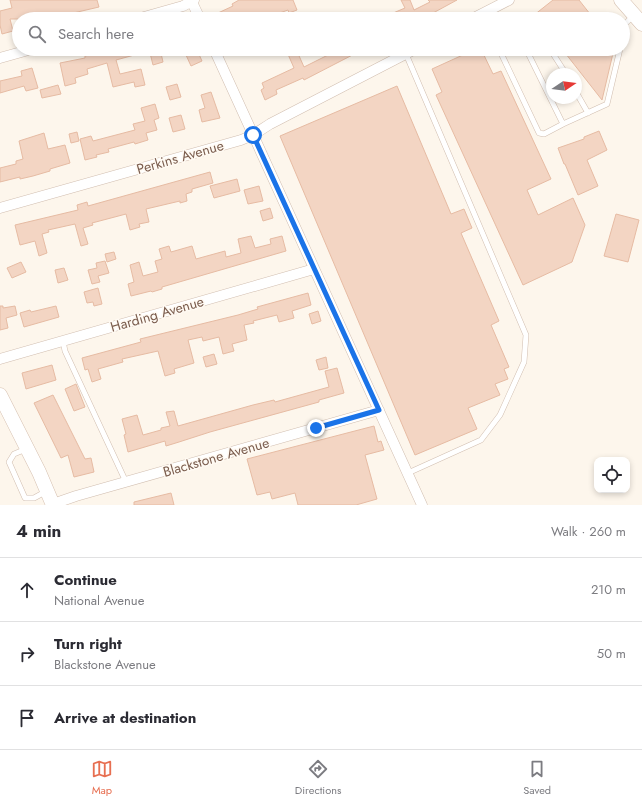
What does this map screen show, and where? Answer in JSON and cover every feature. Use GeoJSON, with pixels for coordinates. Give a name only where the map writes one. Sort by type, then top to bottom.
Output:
{"type":"FeatureCollection","features":[{"type":"Feature","properties":{"kind":"main road"},"geometry":{"type":"LineString","coordinates":[[621,0],[638,19]]}},
{"type":"Feature","properties":{"kind":"main road"},"geometry":{"type":"LineString","coordinates":[[0,395],[53,505]]}},
{"type":"Feature","properties":{"kind":"street"},"geometry":{"type":"LineString","coordinates":[[162,12],[183,6],[193,0],[197,12]]}},
{"type":"Feature","properties":{"kind":"street"},"geometry":{"type":"LineString","coordinates":[[488,12],[509,0]]}},
{"type":"Feature","properties":{"kind":"street"},"geometry":{"type":"LineString","coordinates":[[0,58],[12,55]]}},
{"type":"Feature","properties":{"kind":"street"},"geometry":{"type":"LineString","coordinates":[[217,56],[422,505]]}},
{"type":"Feature","properties":{"kind":"street","name":"Perkins Avenue"},"geometry":{"type":"LineString","coordinates":[[0,208],[241,140],[401,56]]}},
{"type":"Feature","properties":{"kind":"street","name":"Harding Avenue"},"geometry":{"type":"LineString","coordinates":[[0,359],[314,269]]}},
{"type":"Feature","properties":{"kind":"street","name":"Blackstone Avenue"},"geometry":{"type":"LineString","coordinates":[[53,505],[76,496],[379,410]]}},
{"type":"Feature","properties":{"kind":"lane"},"geometry":{"type":"LineString","coordinates":[[408,473],[481,440],[500,415],[524,362],[526,335],[413,56]]}},
{"type":"Feature","properties":{"kind":"lane"},"geometry":{"type":"LineString","coordinates":[[502,56],[539,133],[544,134],[605,106],[609,102],[619,56]]}},
{"type":"Feature","properties":{"kind":"lane"},"geometry":{"type":"LineString","coordinates":[[529,56],[563,124]]}},
{"type":"Feature","properties":{"kind":"lane"},"geometry":{"type":"LineString","coordinates":[[554,56],[562,68]]}},
{"type":"Feature","properties":{"kind":"lane"},"geometry":{"type":"LineString","coordinates":[[582,102],[588,113]]}},
{"type":"Feature","properties":{"kind":"lane"},"geometry":{"type":"LineString","coordinates":[[63,340],[65,351],[126,482]]}},
{"type":"Feature","properties":{"kind":"lane"},"geometry":{"type":"LineString","coordinates":[[27,449],[14,454],[9,462],[25,498],[34,498],[47,491]]}},
{"type":"Feature","properties":{"kind":"building"},"geometry":{"type":"Polygon","coordinates":[[[10,0],[97,0],[99,7],[78,12],[12,12],[12,19],[10,19],[12,31],[2,34],[0,25],[0,11],[12,8],[10,0]]]}},
{"type":"Feature","properties":{"kind":"building"},"geometry":{"type":"Polygon","coordinates":[[[239,0],[293,0],[297,10],[292,12],[289,12],[288,10],[282,12],[220,12],[233,6],[232,4],[239,0]]]}},
{"type":"Feature","properties":{"kind":"building"},"geometry":{"type":"Polygon","coordinates":[[[401,0],[410,0],[414,10],[430,2],[428,0],[457,0],[435,12],[396,12],[405,8],[401,0]]]}},
{"type":"Feature","properties":{"kind":"building"},"geometry":{"type":"Polygon","coordinates":[[[553,0],[579,0],[588,12],[538,12],[553,0]]]}},
{"type":"Feature","properties":{"kind":"building"},"geometry":{"type":"Polygon","coordinates":[[[85,56],[131,56],[116,60],[120,74],[141,69],[145,85],[135,87],[134,82],[113,87],[107,63],[87,69],[88,74],[75,78],[76,83],[65,86],[60,63],[85,58],[85,56]]]}},
{"type":"Feature","properties":{"kind":"building"},"geometry":{"type":"Polygon","coordinates":[[[151,56],[162,56],[163,62],[153,65],[151,56]]]}},
{"type":"Feature","properties":{"kind":"building"},"geometry":{"type":"Polygon","coordinates":[[[186,56],[200,56],[202,61],[191,66],[186,56]]]}},
{"type":"Feature","properties":{"kind":"building"},"geometry":{"type":"Polygon","coordinates":[[[289,56],[299,56],[304,67],[326,56],[350,56],[304,80],[303,78],[276,90],[277,94],[265,100],[261,90],[264,88],[262,83],[294,68],[289,56]]]}},
{"type":"Feature","properties":{"kind":"building"},"geometry":{"type":"Polygon","coordinates":[[[461,56],[484,56],[493,74],[501,71],[551,179],[527,190],[538,215],[573,198],[585,225],[572,262],[523,285],[436,95],[442,92],[432,69],[461,56]]]}},
{"type":"Feature","properties":{"kind":"building"},"geometry":{"type":"Polygon","coordinates":[[[567,56],[612,56],[602,100],[582,74],[582,68],[577,68],[567,56]]]}},
{"type":"Feature","properties":{"kind":"building"},"geometry":{"type":"Polygon","coordinates":[[[32,68],[38,88],[26,91],[24,86],[0,93],[0,81],[22,76],[21,71],[32,68]]]}},
{"type":"Feature","properties":{"kind":"building"},"geometry":{"type":"Polygon","coordinates":[[[177,84],[181,97],[170,100],[166,87],[177,84]]]}},
{"type":"Feature","properties":{"kind":"building"},"geometry":{"type":"Polygon","coordinates":[[[58,85],[61,94],[42,98],[40,90],[58,85]]]}},
{"type":"Feature","properties":{"kind":"building"},"geometry":{"type":"Polygon","coordinates":[[[397,86],[451,214],[464,209],[472,228],[461,233],[499,321],[491,325],[509,367],[504,369],[508,379],[495,384],[500,395],[468,408],[477,429],[415,455],[280,136],[397,86]]]}},
{"type":"Feature","properties":{"kind":"building"},"geometry":{"type":"Polygon","coordinates":[[[211,92],[220,118],[202,122],[199,110],[205,108],[201,95],[211,92]]]}},
{"type":"Feature","properties":{"kind":"building"},"geometry":{"type":"Polygon","coordinates":[[[155,104],[159,118],[154,120],[157,130],[146,133],[148,140],[108,149],[109,152],[96,155],[97,157],[85,160],[80,139],[91,136],[93,141],[135,130],[133,124],[145,121],[141,108],[155,104]]]}},
{"type":"Feature","properties":{"kind":"building"},"geometry":{"type":"Polygon","coordinates":[[[181,115],[185,129],[173,132],[169,118],[181,115]]]}},
{"type":"Feature","properties":{"kind":"building"},"geometry":{"type":"Polygon","coordinates":[[[599,131],[607,150],[587,160],[598,186],[578,195],[558,148],[584,139],[584,137],[599,131]]]}},
{"type":"Feature","properties":{"kind":"building"},"geometry":{"type":"Polygon","coordinates":[[[77,132],[79,141],[71,143],[69,134],[77,132]]]}},
{"type":"Feature","properties":{"kind":"building"},"geometry":{"type":"Polygon","coordinates":[[[44,133],[48,149],[65,145],[70,163],[33,176],[20,179],[20,177],[0,182],[0,168],[16,164],[16,161],[23,159],[19,141],[44,133]]]}},
{"type":"Feature","properties":{"kind":"building"},"geometry":{"type":"Polygon","coordinates":[[[210,172],[213,183],[192,189],[192,192],[186,194],[187,201],[180,203],[180,201],[146,209],[149,222],[139,224],[140,227],[130,230],[126,214],[92,223],[93,225],[83,228],[88,244],[81,246],[75,224],[48,230],[49,232],[42,234],[47,253],[39,256],[35,241],[20,245],[15,225],[78,210],[77,205],[87,202],[88,206],[210,172]]]}},
{"type":"Feature","properties":{"kind":"building"},"geometry":{"type":"Polygon","coordinates":[[[237,179],[240,191],[214,198],[210,186],[237,179]]]}},
{"type":"Feature","properties":{"kind":"building"},"geometry":{"type":"Polygon","coordinates":[[[259,186],[263,201],[248,204],[244,190],[259,186]]]}},
{"type":"Feature","properties":{"kind":"building"},"geometry":{"type":"Polygon","coordinates":[[[270,208],[273,218],[263,221],[260,211],[270,208]]]}},
{"type":"Feature","properties":{"kind":"building"},"geometry":{"type":"Polygon","coordinates":[[[616,214],[639,220],[628,262],[604,256],[616,214]]]}},
{"type":"Feature","properties":{"kind":"building"},"geometry":{"type":"Polygon","coordinates":[[[251,236],[255,248],[271,244],[270,239],[282,236],[286,251],[162,287],[162,289],[152,292],[131,296],[128,284],[134,282],[130,265],[139,262],[143,276],[158,272],[155,261],[162,259],[159,249],[169,246],[171,252],[192,246],[196,259],[225,251],[226,257],[241,253],[238,239],[251,236]]]}},
{"type":"Feature","properties":{"kind":"building"},"geometry":{"type":"Polygon","coordinates":[[[114,252],[116,259],[107,262],[105,254],[114,252]]]}},
{"type":"Feature","properties":{"kind":"building"},"geometry":{"type":"Polygon","coordinates":[[[105,261],[109,273],[98,276],[100,282],[92,284],[88,270],[97,268],[96,263],[105,261]]]}},
{"type":"Feature","properties":{"kind":"building"},"geometry":{"type":"Polygon","coordinates":[[[21,262],[26,272],[12,278],[7,268],[21,262]]]}},
{"type":"Feature","properties":{"kind":"building"},"geometry":{"type":"Polygon","coordinates":[[[64,268],[68,280],[58,283],[55,270],[64,268]]]}},
{"type":"Feature","properties":{"kind":"building"},"geometry":{"type":"Polygon","coordinates":[[[98,288],[102,304],[94,306],[93,302],[87,303],[84,292],[98,288]]]}},
{"type":"Feature","properties":{"kind":"building"},"geometry":{"type":"Polygon","coordinates":[[[308,293],[311,305],[292,311],[294,318],[279,322],[277,315],[253,321],[254,323],[244,325],[247,340],[232,344],[234,351],[223,354],[219,337],[203,341],[202,337],[188,340],[194,363],[174,369],[175,373],[165,376],[158,351],[122,359],[123,362],[98,369],[101,379],[92,382],[88,369],[85,370],[82,358],[141,342],[140,339],[238,315],[258,309],[257,307],[308,293]]]}},
{"type":"Feature","properties":{"kind":"building"},"geometry":{"type":"Polygon","coordinates":[[[0,306],[3,306],[3,308],[15,306],[17,315],[6,318],[8,328],[0,330],[0,306]]]}},
{"type":"Feature","properties":{"kind":"building"},"geometry":{"type":"Polygon","coordinates":[[[56,306],[59,317],[24,327],[20,313],[56,306]]]}},
{"type":"Feature","properties":{"kind":"building"},"geometry":{"type":"Polygon","coordinates":[[[318,311],[321,321],[312,324],[309,314],[318,311]]]}},
{"type":"Feature","properties":{"kind":"building"},"geometry":{"type":"Polygon","coordinates":[[[214,354],[217,364],[206,367],[203,357],[214,354]]]}},
{"type":"Feature","properties":{"kind":"building"},"geometry":{"type":"Polygon","coordinates":[[[326,357],[328,368],[319,370],[316,360],[326,357]]]}},
{"type":"Feature","properties":{"kind":"building"},"geometry":{"type":"Polygon","coordinates":[[[52,365],[56,380],[26,389],[22,373],[52,365]]]}},
{"type":"Feature","properties":{"kind":"building"},"geometry":{"type":"Polygon","coordinates":[[[337,368],[344,393],[319,400],[319,402],[210,432],[166,446],[165,441],[128,452],[124,435],[126,434],[122,419],[137,415],[143,435],[170,426],[166,412],[174,411],[178,426],[253,405],[274,400],[275,402],[329,387],[325,371],[337,368]]]}},
{"type":"Feature","properties":{"kind":"building"},"geometry":{"type":"Polygon","coordinates":[[[76,384],[85,407],[74,411],[65,389],[76,384]]]}},
{"type":"Feature","properties":{"kind":"building"},"geometry":{"type":"Polygon","coordinates":[[[53,395],[85,459],[91,458],[94,472],[74,477],[68,455],[61,458],[34,403],[53,395]]]}},
{"type":"Feature","properties":{"kind":"building"},"geometry":{"type":"Polygon","coordinates":[[[374,426],[378,442],[381,441],[384,450],[365,455],[377,499],[356,505],[298,505],[295,493],[272,499],[270,492],[257,495],[247,459],[374,426]]]}},
{"type":"Feature","properties":{"kind":"building"},"geometry":{"type":"Polygon","coordinates":[[[171,493],[174,505],[134,505],[134,502],[171,493]]]}},
{"type":"Feature","properties":{"kind":"route"},"geometry":{"type":"LineString","coordinates":[[253,135],[379,410],[316,428]]}}]}
